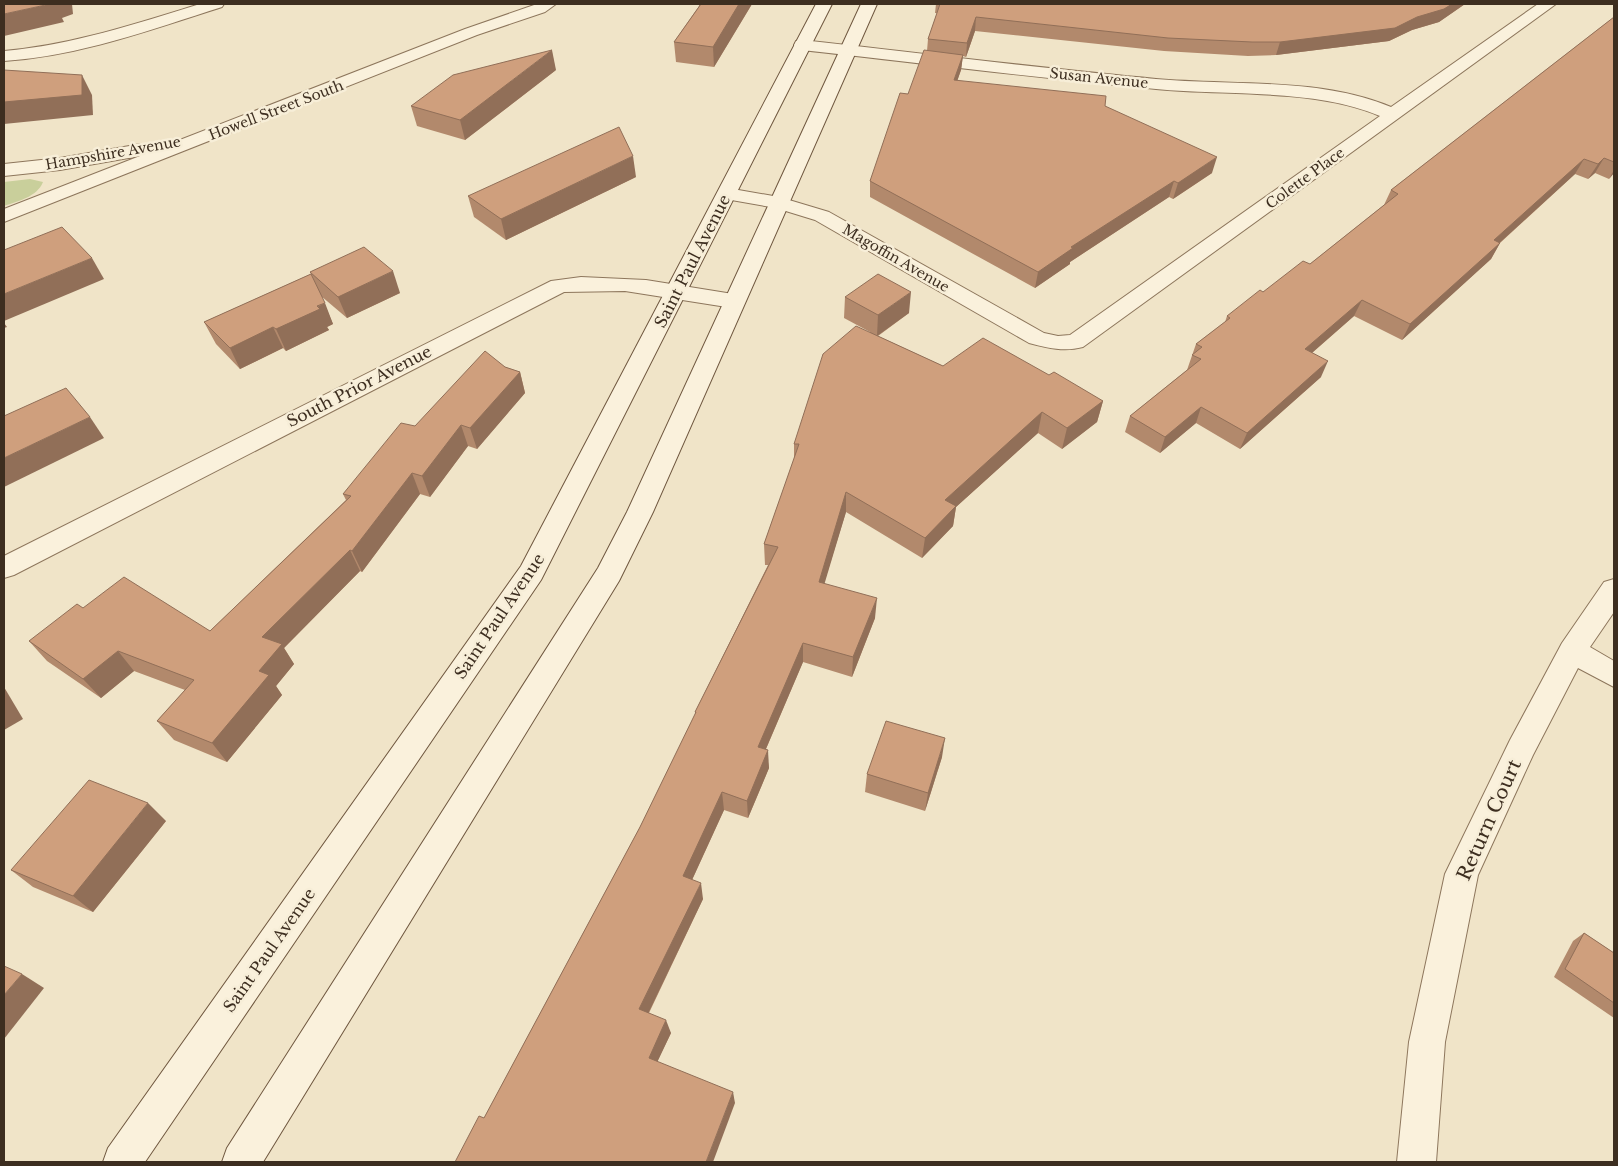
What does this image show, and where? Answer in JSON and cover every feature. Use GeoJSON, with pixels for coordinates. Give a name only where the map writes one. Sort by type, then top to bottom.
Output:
{"type":"FeatureCollection","features":[{"type":"Feature","properties":{"kind":"street"},"geometry":{"type":"LineString","coordinates":[[4,56],[33,55],[99,40],[216,4]]}},
{"type":"Feature","properties":{"kind":"street","name":"Howell Street South"},"geometry":{"type":"LineString","coordinates":[[4,216],[548,4]]}},
{"type":"Feature","properties":{"kind":"street","name":"Saint Paul Avenue"},"geometry":{"type":"LineString","coordinates":[[122,1162],[531,573],[824,4]]}},
{"type":"Feature","properties":{"kind":"street"},"geometry":{"type":"LineString","coordinates":[[241,1162],[609,574],[640,512],[733,301],[869,4]]}},
{"type":"Feature","properties":{"kind":"street","name":"Colette Place"},"geometry":{"type":"LineString","coordinates":[[1058,343],[1075,342],[1087,335],[1548,4]]}},
{"type":"Feature","properties":{"kind":"street","name":"Susan Avenue"},"geometry":{"type":"LineString","coordinates":[[802,45],[1157,84],[1318,94],[1360,101],[1394,115]]}},
{"type":"Feature","properties":{"kind":"street","name":"Hampshire Avenue"},"geometry":{"type":"LineString","coordinates":[[4,170],[121,154],[221,132]]}},
{"type":"Feature","properties":{"kind":"street","name":"Magoffin Avenue"},"geometry":{"type":"LineString","coordinates":[[727,194],[779,202],[822,216],[1037,338],[1058,343]]}},
{"type":"Feature","properties":{"kind":"street","name":"South Prior Avenue"},"geometry":{"type":"LineString","coordinates":[[4,568],[559,286],[585,281],[611,282],[733,301]]}},
{"type":"Feature","properties":{"kind":"street","name":"Return Court"},"geometry":{"type":"LineString","coordinates":[[1416,1162],[1427,1042],[1462,874],[1521,749],[1572,651],[1614,590]]}},
{"type":"Feature","properties":{"kind":"street"},"geometry":{"type":"LineString","coordinates":[[1572,651],[1614,676]]}},
{"type":"Feature","properties":{"kind":"green space"},"geometry":{"type":"Polygon","coordinates":[[[30,179],[43,182],[32,195],[4,206],[4,182],[30,179]]]}},
{"type":"Feature","properties":{"kind":"building"},"geometry":{"type":"Polygon","coordinates":[[[4,4],[50,4],[4,14],[4,4]]]}},
{"type":"Feature","properties":{"kind":"building"},"geometry":{"type":"Polygon","coordinates":[[[701,4],[739,4],[713,47],[674,42],[701,4]]]}},
{"type":"Feature","properties":{"kind":"building"},"geometry":{"type":"Polygon","coordinates":[[[940,4],[1452,4],[1444,9],[1417,17],[1395,28],[1280,42],[1168,38],[976,17],[967,43],[928,39],[940,4]]]}},
{"type":"Feature","properties":{"kind":"building"},"geometry":{"type":"Polygon","coordinates":[[[1614,17],[1614,162],[1604,158],[1598,164],[1584,159],[1494,240],[1500,243],[1410,324],[1362,300],[1305,349],[1328,361],[1247,433],[1201,407],[1165,437],[1130,416],[1201,359],[1192,355],[1202,347],[1196,344],[1230,318],[1227,316],[1260,290],[1263,292],[1303,261],[1310,264],[1398,194],[1391,190],[1614,17]]]}},
{"type":"Feature","properties":{"kind":"building"},"geometry":{"type":"Polygon","coordinates":[[[552,50],[460,120],[411,106],[453,75],[552,50]]]}},
{"type":"Feature","properties":{"kind":"building"},"geometry":{"type":"Polygon","coordinates":[[[924,50],[963,55],[954,80],[1106,96],[1105,106],[1217,157],[1178,183],[1174,181],[1071,247],[1073,248],[1038,272],[870,181],[900,93],[908,94],[924,50]]]}},
{"type":"Feature","properties":{"kind":"building"},"geometry":{"type":"Polygon","coordinates":[[[4,70],[82,75],[82,95],[4,102],[4,70]]]}},
{"type":"Feature","properties":{"kind":"building"},"geometry":{"type":"Polygon","coordinates":[[[619,127],[633,156],[501,219],[468,196],[619,127]]]}},
{"type":"Feature","properties":{"kind":"building"},"geometry":{"type":"Polygon","coordinates":[[[62,227],[92,258],[4,294],[4,250],[62,227]]]}},
{"type":"Feature","properties":{"kind":"building"},"geometry":{"type":"Polygon","coordinates":[[[364,247],[393,271],[338,297],[310,272],[364,247]]]}},
{"type":"Feature","properties":{"kind":"building"},"geometry":{"type":"Polygon","coordinates":[[[311,274],[325,303],[317,306],[320,309],[276,329],[273,327],[230,348],[204,322],[311,274]]]}},
{"type":"Feature","properties":{"kind":"building"},"geometry":{"type":"Polygon","coordinates":[[[878,274],[911,292],[878,315],[845,297],[878,274]]]}},
{"type":"Feature","properties":{"kind":"building"},"geometry":{"type":"Polygon","coordinates":[[[856,326],[943,366],[983,338],[1049,375],[1054,372],[1103,401],[1067,428],[1042,412],[945,500],[956,506],[925,538],[846,492],[819,582],[877,598],[853,657],[803,643],[758,747],[768,750],[747,801],[722,792],[683,876],[701,883],[639,1009],[666,1020],[649,1058],[733,1092],[706,1162],[455,1162],[479,1116],[484,1118],[640,827],[695,712],[778,547],[764,544],[799,444],[794,444],[823,354],[856,326]]]}},
{"type":"Feature","properties":{"kind":"building"},"geometry":{"type":"Polygon","coordinates":[[[485,351],[505,367],[520,372],[470,428],[461,425],[422,476],[412,473],[352,551],[350,550],[262,637],[282,644],[259,671],[269,675],[212,743],[157,721],[194,680],[118,651],[83,679],[29,641],[77,604],[83,608],[124,577],[210,631],[351,496],[343,494],[401,423],[415,426],[485,351]]]}},
{"type":"Feature","properties":{"kind":"building"},"geometry":{"type":"Polygon","coordinates":[[[66,388],[90,417],[4,458],[4,416],[66,388]]]}},
{"type":"Feature","properties":{"kind":"building"},"geometry":{"type":"Polygon","coordinates":[[[886,721],[945,738],[928,793],[867,774],[886,721]]]}},
{"type":"Feature","properties":{"kind":"building"},"geometry":{"type":"Polygon","coordinates":[[[89,780],[148,803],[73,896],[11,870],[89,780]]]}},
{"type":"Feature","properties":{"kind":"building"},"geometry":{"type":"Polygon","coordinates":[[[1584,933],[1614,953],[1614,1003],[1565,969],[1584,933]]]}},
{"type":"Feature","properties":{"kind":"building"},"geometry":{"type":"Polygon","coordinates":[[[4,966],[22,974],[4,995],[4,966]]]}}]}
